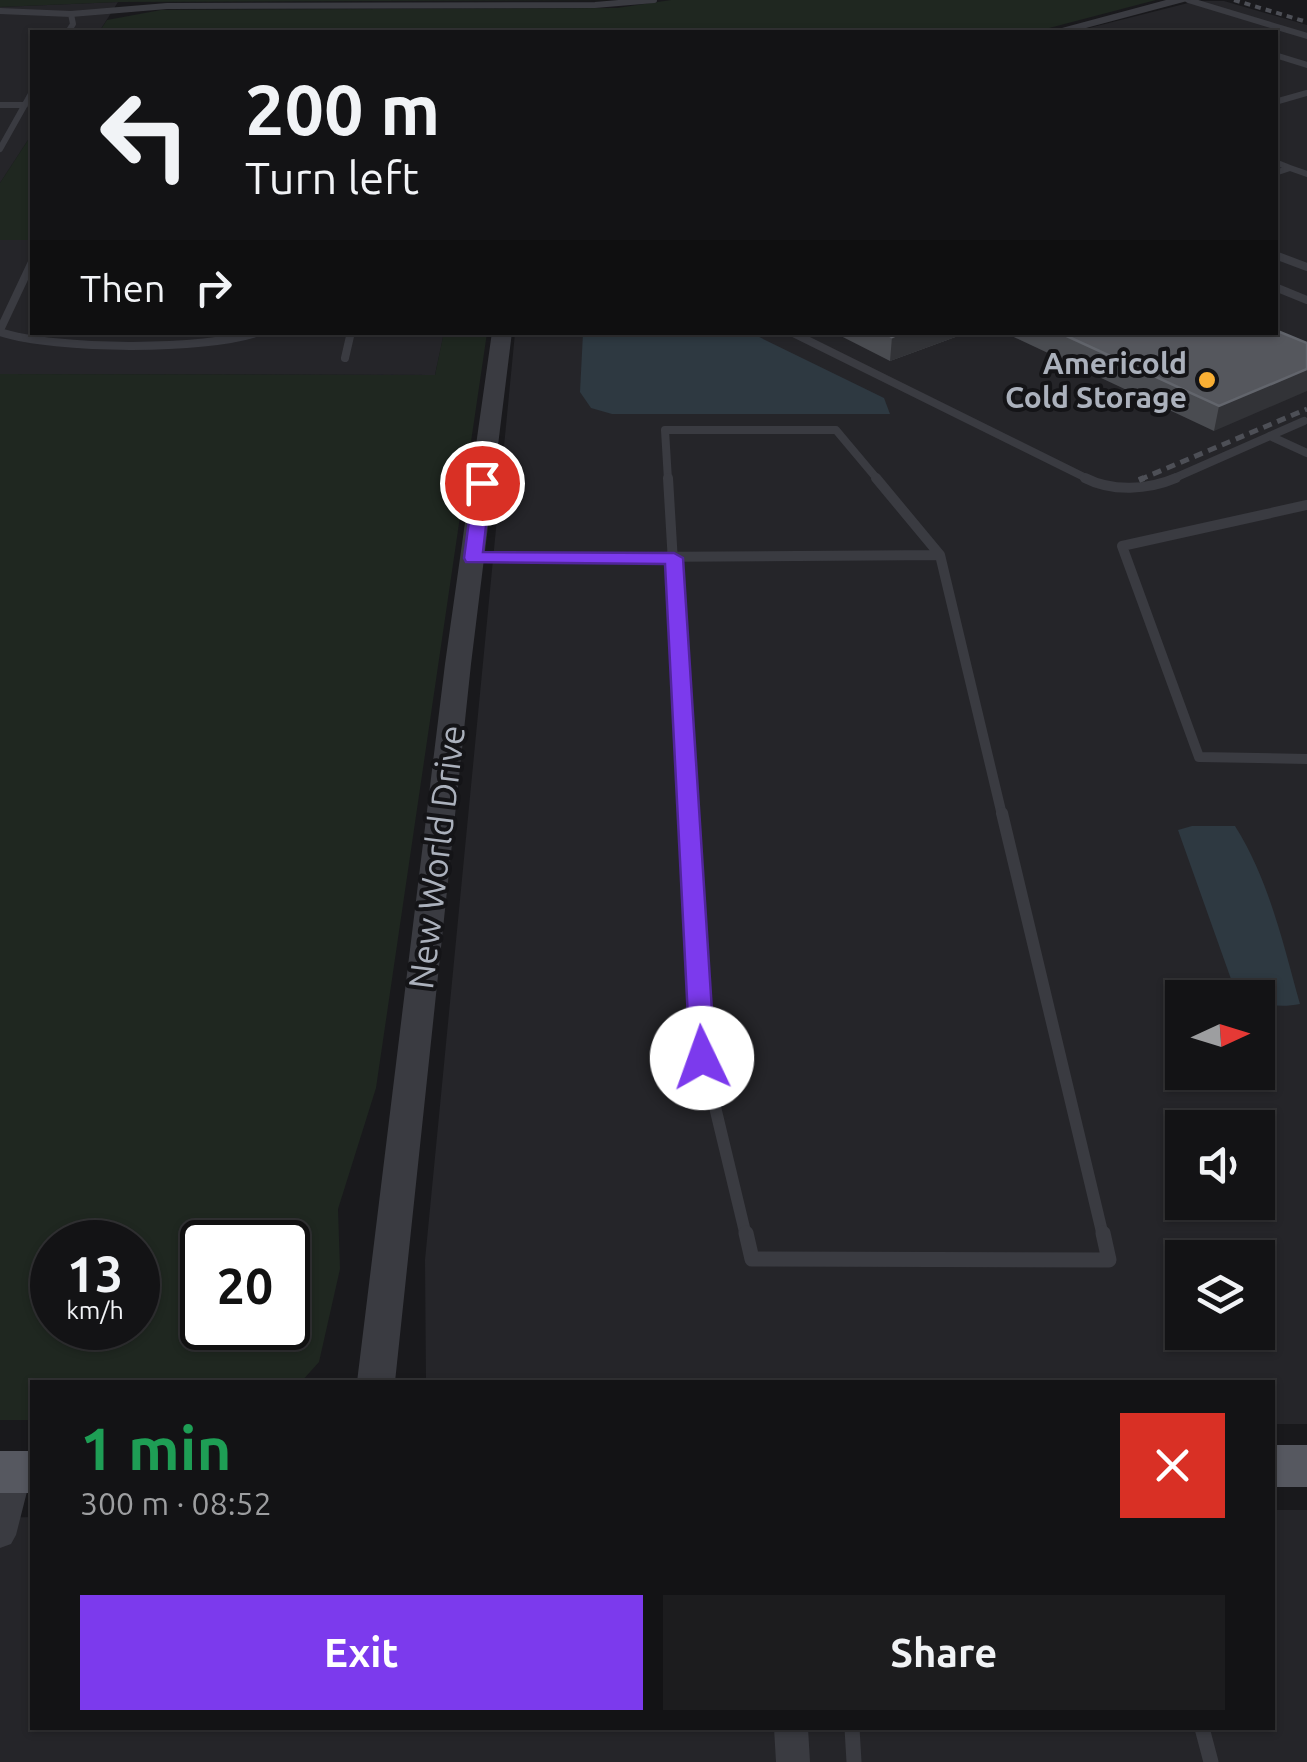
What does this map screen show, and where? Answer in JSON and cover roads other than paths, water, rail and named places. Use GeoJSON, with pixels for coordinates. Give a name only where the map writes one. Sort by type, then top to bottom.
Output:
{"type":"FeatureCollection","features":[{"type":"Feature","properties":{"kind":"main road"},"geometry":{"type":"LineString","coordinates":[[1275,1466],[1307,1466]]}},
{"type":"Feature","properties":{"kind":"street"},"geometry":{"type":"LineString","coordinates":[[1063,30],[1186,0]]}},
{"type":"Feature","properties":{"kind":"street","name":"New World Drive"},"geometry":{"type":"LineString","coordinates":[[376,1380],[502,335]]}},
{"type":"Feature","properties":{"kind":"street"},"geometry":{"type":"LineString","coordinates":[[0,1535],[17,1472]]}},
{"type":"Feature","properties":{"kind":"street"},"geometry":{"type":"LineString","coordinates":[[791,1730],[792,1762]]}},
{"type":"Feature","properties":{"kind":"lane"},"geometry":{"type":"LineString","coordinates":[[0,11],[71,14],[168,6],[595,5],[654,0]]}},
{"type":"Feature","properties":{"kind":"lane"},"geometry":{"type":"LineString","coordinates":[[1186,0],[1307,36]]}},
{"type":"Feature","properties":{"kind":"lane"},"geometry":{"type":"LineString","coordinates":[[69,30],[73,24],[71,14]]}},
{"type":"Feature","properties":{"kind":"lane"},"geometry":{"type":"LineString","coordinates":[[1278,56],[1307,65]]}},
{"type":"Feature","properties":{"kind":"lane"},"geometry":{"type":"LineString","coordinates":[[1278,101],[1307,93]]}},
{"type":"Feature","properties":{"kind":"lane"},"geometry":{"type":"LineString","coordinates":[[0,149],[30,96]]}},
{"type":"Feature","properties":{"kind":"lane"},"geometry":{"type":"LineString","coordinates":[[0,105],[25,105]]}},
{"type":"Feature","properties":{"kind":"lane"},"geometry":{"type":"LineString","coordinates":[[1278,163],[1307,174]]}},
{"type":"Feature","properties":{"kind":"lane"},"geometry":{"type":"LineString","coordinates":[[1278,171],[1290,168]]}},
{"type":"Feature","properties":{"kind":"lane"},"geometry":{"type":"LineString","coordinates":[[1278,256],[1307,267]]}},
{"type":"Feature","properties":{"kind":"lane"},"geometry":{"type":"LineString","coordinates":[[30,266],[0,331],[10,338],[233,341],[250,335]]}},
{"type":"Feature","properties":{"kind":"lane"},"geometry":{"type":"LineString","coordinates":[[22,281],[30,281]]}},
{"type":"Feature","properties":{"kind":"lane"},"geometry":{"type":"LineString","coordinates":[[1278,288],[1307,300]]}},
{"type":"Feature","properties":{"kind":"lane"},"geometry":{"type":"LineString","coordinates":[[345,358],[351,335]]}},
{"type":"Feature","properties":{"kind":"lane"},"geometry":{"type":"LineString","coordinates":[[798,335],[1101,486],[1155,487],[1304,421]]}},
{"type":"Feature","properties":{"kind":"lane"},"geometry":{"type":"LineString","coordinates":[[666,430],[836,430],[940,555],[1109,1260],[752,1259],[702,1058],[674,558],[666,430]]}},
{"type":"Feature","properties":{"kind":"lane"},"geometry":{"type":"LineString","coordinates":[[1270,436],[1307,453]]}},
{"type":"Feature","properties":{"kind":"lane"},"geometry":{"type":"LineString","coordinates":[[1307,504],[1122,546],[1199,758],[1307,759]]}},
{"type":"Feature","properties":{"kind":"lane"},"geometry":{"type":"LineString","coordinates":[[473,558],[940,555]]}},
{"type":"Feature","properties":{"kind":"lane"},"geometry":{"type":"LineString","coordinates":[[852,1730],[854,1762]]}},
{"type":"Feature","properties":{"kind":"lane"},"geometry":{"type":"LineString","coordinates":[[1203,1730],[1211,1762]]}},
{"type":"Feature","properties":{"kind":"railway"},"geometry":{"type":"LineString","coordinates":[[1234,0],[1307,22]]}},
{"type":"Feature","properties":{"kind":"railway"},"geometry":{"type":"LineString","coordinates":[[1144,478],[1139,480],[1307,409]]}},
{"type":"Feature","properties":{"kind":"place","name":"Americold Cold Storage"},"geometry":{"type":"Point","coordinates":[1207,380]}}]}
